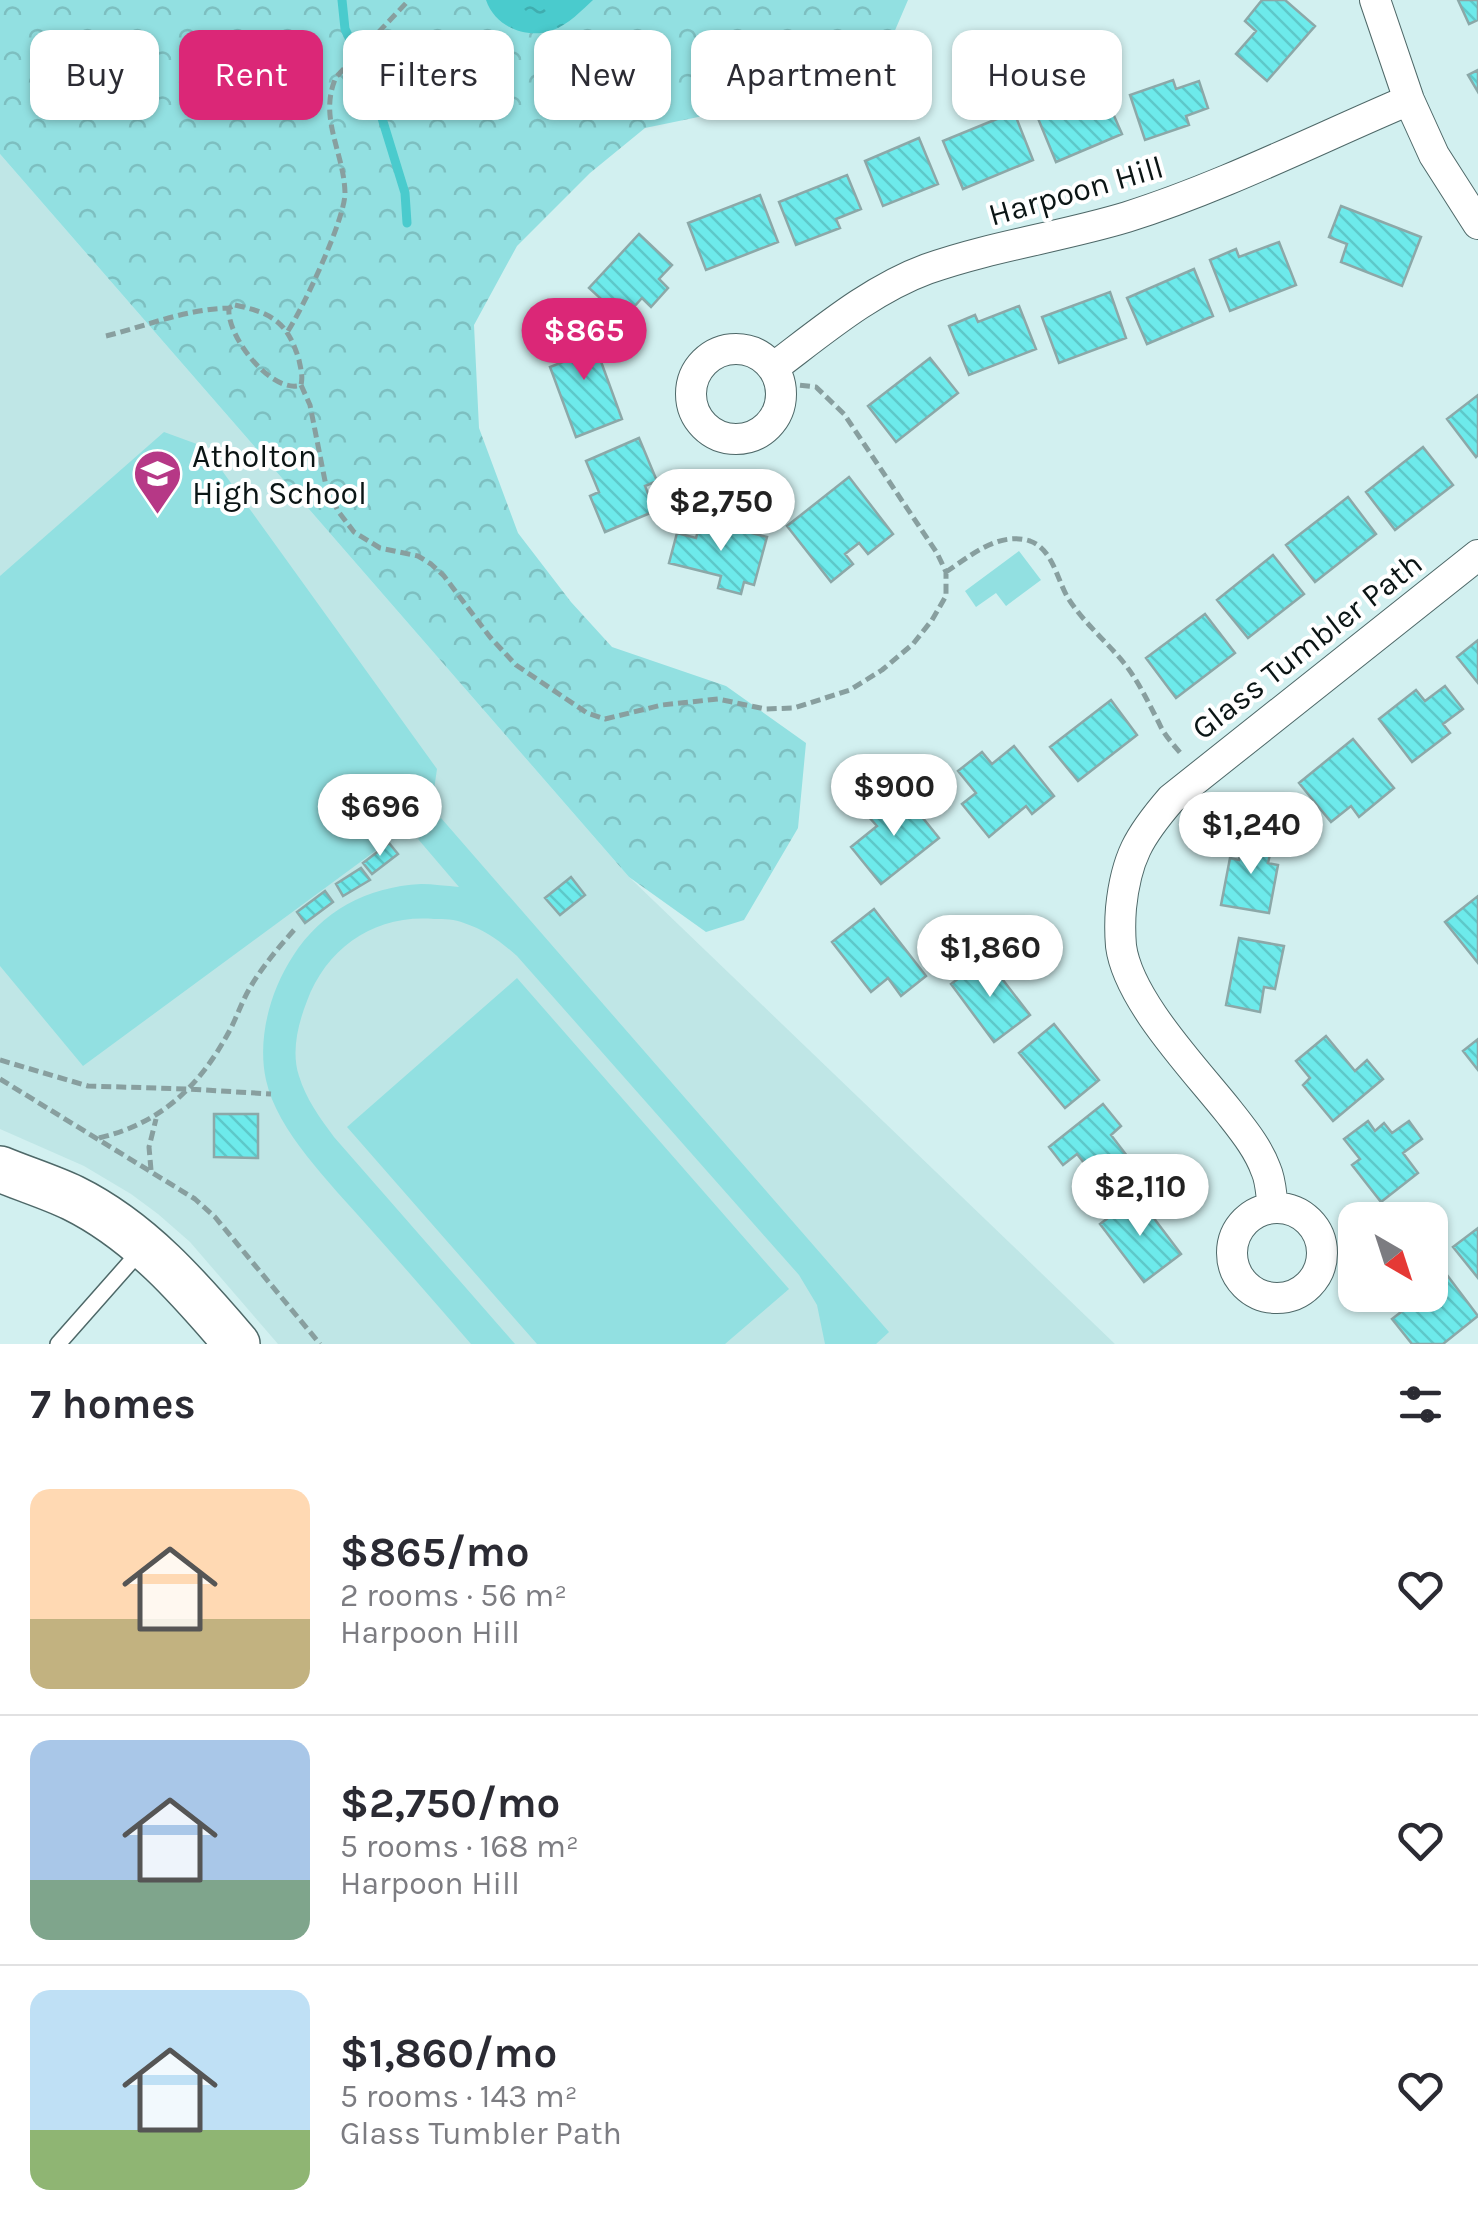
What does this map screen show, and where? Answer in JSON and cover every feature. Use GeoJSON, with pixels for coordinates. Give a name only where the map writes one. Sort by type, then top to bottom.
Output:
{"type":"FeatureCollection","features":[{"type":"Feature","properties":{"kind":"street"},"geometry":{"type":"LineString","coordinates":[[1375,0],[1409,100],[1434,154],[1478,224]]}},
{"type":"Feature","properties":{"kind":"street","name":"Harpoon Hill"},"geometry":{"type":"LineString","coordinates":[[777,376],[850,312],[924,270],[1124,218],[1182,198],[1409,100]]}},
{"type":"Feature","properties":{"kind":"street","name":"Glass Tumbler Path"},"geometry":{"type":"LineString","coordinates":[[1274,1207],[1268,1172],[1249,1137],[1154,1018],[1134,984],[1121,948],[1124,882],[1135,847],[1172,799],[1478,556]]}},
{"type":"Feature","properties":{"kind":"street"},"geometry":{"type":"LineString","coordinates":[[0,1169],[75,1199],[131,1235],[189,1288],[238,1344]]}},
{"type":"Feature","properties":{"kind":"lane"},"geometry":{"type":"LineString","coordinates":[[58,1344],[144,1246]]}},
{"type":"Feature","properties":{"kind":"path"},"geometry":{"type":"LineString","coordinates":[[288,330],[300,312],[342,213],[345,195],[328,112],[329,92],[336,77],[409,0]]}},
{"type":"Feature","properties":{"kind":"path"},"geometry":{"type":"LineString","coordinates":[[106,336],[181,314],[235,305],[266,315],[288,330],[302,370],[301,385],[310,406],[326,486],[354,532],[380,548],[418,556],[431,564],[516,665],[586,714],[606,719],[662,704],[718,699],[765,709],[794,708],[850,690],[913,644],[946,596],[946,572],[938,553],[844,414],[816,387],[777,376]]}},
{"type":"Feature","properties":{"kind":"path"},"geometry":{"type":"LineString","coordinates":[[229,308],[234,334],[266,373],[280,385],[301,385]]}},
{"type":"Feature","properties":{"kind":"path"},"geometry":{"type":"LineString","coordinates":[[946,572],[995,542],[1030,541],[1042,548],[1069,600],[1124,664],[1148,698],[1160,726],[1200,776]]}},
{"type":"Feature","properties":{"kind":"path"},"geometry":{"type":"LineString","coordinates":[[99,1138],[124,1132],[156,1116],[199,1079],[230,1030],[250,987],[294,930]]}},
{"type":"Feature","properties":{"kind":"path"},"geometry":{"type":"LineString","coordinates":[[0,1060],[88,1086],[271,1094]]}},
{"type":"Feature","properties":{"kind":"path"},"geometry":{"type":"LineString","coordinates":[[0,1079],[196,1198],[320,1344]]}},
{"type":"Feature","properties":{"kind":"path"},"geometry":{"type":"LineString","coordinates":[[150,1170],[149,1147],[156,1116]]}},
{"type":"Feature","properties":{"kind":"shaded area","name":"Atholton High School"},"geometry":{"type":"Polygon","coordinates":[[[0,154],[629,877],[1115,1344],[278,1344],[190,1242],[158,1214],[84,1166],[0,1129],[0,154]]]}},
{"type":"Feature","properties":{"kind":"green space"},"geometry":{"type":"Polygon","coordinates":[[[0,0],[908,0],[895,30],[691,30],[691,119],[645,128],[590,173],[517,246],[474,325],[479,428],[518,533],[571,602],[612,647],[726,686],[806,743],[798,828],[744,920],[706,932],[629,877],[0,154],[0,0]]]}},
{"type":"Feature","properties":{"kind":"green space"},"geometry":{"type":"Polygon","coordinates":[[[164,432],[205,447],[437,769],[431,810],[83,1066],[0,966],[0,576],[164,432]]]}},
{"type":"Feature","properties":{"kind":"green space"},"geometry":{"type":"Polygon","coordinates":[[[1019,551],[1041,580],[1006,606],[996,593],[976,607],[965,591],[1019,551]]]}},
{"type":"Feature","properties":{"kind":"green space"},"geometry":{"type":"Polygon","coordinates":[[[441,818],[889,1332],[876,1344],[825,1344],[817,1305],[799,1275],[517,956],[492,936],[461,922],[392,922],[356,938],[341,950],[327,965],[307,1001],[297,1038],[297,1067],[309,1100],[334,1137],[515,1344],[471,1344],[322,1174],[281,1118],[266,1080],[263,1048],[272,1000],[285,970],[305,940],[347,904],[401,886],[459,887],[418,839],[441,818]]]}},
{"type":"Feature","properties":{"kind":"green space"},"geometry":{"type":"Polygon","coordinates":[[[517,978],[789,1289],[725,1344],[537,1344],[347,1127],[517,978]]]}},
{"type":"Feature","properties":{"kind":"water"},"geometry":{"type":"Polygon","coordinates":[[[486,0],[593,0],[559,28],[534,33],[513,29],[490,9],[486,0]]]}},
{"type":"Feature","properties":{"kind":"building"},"geometry":{"type":"Polygon","coordinates":[[[1262,0],[1285,0],[1315,26],[1267,81],[1236,54],[1256,31],[1245,21],[1262,0]]]}},
{"type":"Feature","properties":{"kind":"building"},"geometry":{"type":"Polygon","coordinates":[[[1458,0],[1478,0],[1478,20],[1469,24],[1458,0]]]}},
{"type":"Feature","properties":{"kind":"building"},"geometry":{"type":"Polygon","coordinates":[[[1478,70],[1478,92],[1468,75],[1478,70]]]}},
{"type":"Feature","properties":{"kind":"building"},"geometry":{"type":"Polygon","coordinates":[[[1173,80],[1176,89],[1199,81],[1208,108],[1186,116],[1189,125],[1145,140],[1130,95],[1173,80]]]}},
{"type":"Feature","properties":{"kind":"building"},"geometry":{"type":"Polygon","coordinates":[[[994,120],[1017,120],[1033,160],[963,189],[943,141],[994,120]]]}},
{"type":"Feature","properties":{"kind":"building"},"geometry":{"type":"Polygon","coordinates":[[[1039,120],[1116,120],[1122,134],[1056,162],[1039,120]]]}},
{"type":"Feature","properties":{"kind":"building"},"geometry":{"type":"Polygon","coordinates":[[[919,138],[938,184],[883,206],[865,161],[919,138]]]}},
{"type":"Feature","properties":{"kind":"building"},"geometry":{"type":"Polygon","coordinates":[[[847,175],[861,209],[836,219],[840,228],[796,245],[779,202],[847,175]]]}},
{"type":"Feature","properties":{"kind":"building"},"geometry":{"type":"Polygon","coordinates":[[[760,195],[778,242],[706,270],[688,223],[760,195]]]}},
{"type":"Feature","properties":{"kind":"building"},"geometry":{"type":"Polygon","coordinates":[[[1341,206],[1421,237],[1402,286],[1341,262],[1347,244],[1329,237],[1341,206]]]}},
{"type":"Feature","properties":{"kind":"building"},"geometry":{"type":"Polygon","coordinates":[[[639,234],[672,265],[659,279],[668,288],[651,307],[642,298],[623,319],[589,288],[639,234]]]}},
{"type":"Feature","properties":{"kind":"building"},"geometry":{"type":"Polygon","coordinates":[[[1279,242],[1296,285],[1230,311],[1210,260],[1236,249],[1239,257],[1279,242]]]}},
{"type":"Feature","properties":{"kind":"building"},"geometry":{"type":"Polygon","coordinates":[[[1194,269],[1213,316],[1147,344],[1127,298],[1194,269]]]}},
{"type":"Feature","properties":{"kind":"building"},"geometry":{"type":"Polygon","coordinates":[[[1110,292],[1126,338],[1059,363],[1042,317],[1110,292]]]}},
{"type":"Feature","properties":{"kind":"building"},"geometry":{"type":"Polygon","coordinates":[[[1019,306],[1036,349],[969,375],[949,326],[975,315],[978,322],[1019,306]]]}},
{"type":"Feature","properties":{"kind":"building"},"geometry":{"type":"Polygon","coordinates":[[[588,326],[622,419],[576,437],[550,367],[563,362],[555,338],[588,326]]]}},
{"type":"Feature","properties":{"kind":"building"},"geometry":{"type":"Polygon","coordinates":[[[930,358],[958,393],[896,442],[868,406],[930,358]]]}},
{"type":"Feature","properties":{"kind":"building"},"geometry":{"type":"Polygon","coordinates":[[[1478,395],[1478,455],[1476,457],[1447,419],[1478,395]]]}},
{"type":"Feature","properties":{"kind":"building"},"geometry":{"type":"Polygon","coordinates":[[[639,438],[657,481],[645,486],[655,511],[605,532],[590,496],[599,492],[586,461],[639,438]]]}},
{"type":"Feature","properties":{"kind":"building"},"geometry":{"type":"Polygon","coordinates":[[[1423,447],[1453,485],[1395,530],[1366,492],[1423,447]]]}},
{"type":"Feature","properties":{"kind":"building"},"geometry":{"type":"Polygon","coordinates":[[[849,477],[893,534],[868,554],[859,543],[845,554],[853,564],[831,582],[787,526],[849,477]]]}},
{"type":"Feature","properties":{"kind":"building"},"geometry":{"type":"Polygon","coordinates":[[[1348,497],[1376,534],[1315,582],[1286,545],[1348,497]]]}},
{"type":"Feature","properties":{"kind":"building"},"geometry":{"type":"Polygon","coordinates":[[[701,520],[767,537],[754,585],[744,582],[741,594],[718,588],[721,576],[669,563],[677,533],[696,538],[701,520]]]}},
{"type":"Feature","properties":{"kind":"building"},"geometry":{"type":"Polygon","coordinates":[[[1273,555],[1304,594],[1248,638],[1217,600],[1273,555]]]}},
{"type":"Feature","properties":{"kind":"building"},"geometry":{"type":"Polygon","coordinates":[[[1205,614],[1235,653],[1176,698],[1146,658],[1205,614]]]}},
{"type":"Feature","properties":{"kind":"building"},"geometry":{"type":"Polygon","coordinates":[[[1478,640],[1478,683],[1457,657],[1478,640]]]}},
{"type":"Feature","properties":{"kind":"building"},"geometry":{"type":"Polygon","coordinates":[[[1445,686],[1463,709],[1443,724],[1450,733],[1412,762],[1379,719],[1416,690],[1425,701],[1445,686]]]}},
{"type":"Feature","properties":{"kind":"building"},"geometry":{"type":"Polygon","coordinates":[[[1111,700],[1137,735],[1078,781],[1050,747],[1111,700]]]}},
{"type":"Feature","properties":{"kind":"building"},"geometry":{"type":"Polygon","coordinates":[[[1353,739],[1394,788],[1359,817],[1351,806],[1331,822],[1299,783],[1353,739]]]}},
{"type":"Feature","properties":{"kind":"building"},"geometry":{"type":"Polygon","coordinates":[[[1014,746],[1054,796],[1032,814],[1026,806],[989,837],[962,804],[976,793],[958,771],[982,752],[992,764],[1014,746]]]}},
{"type":"Feature","properties":{"kind":"building"},"geometry":{"type":"Polygon","coordinates":[[[892,795],[902,808],[910,802],[939,838],[881,884],[851,847],[877,826],[867,815],[892,795]]]}},
{"type":"Feature","properties":{"kind":"building"},"geometry":{"type":"Polygon","coordinates":[[[1244,836],[1273,842],[1268,863],[1278,865],[1269,913],[1221,905],[1230,858],[1239,860],[1244,836]]]}},
{"type":"Feature","properties":{"kind":"building"},"geometry":{"type":"Polygon","coordinates":[[[389,843],[398,854],[372,874],[363,863],[389,843]]]}},
{"type":"Feature","properties":{"kind":"building"},"geometry":{"type":"Polygon","coordinates":[[[361,868],[370,880],[343,896],[336,884],[361,868]]]}},
{"type":"Feature","properties":{"kind":"building"},"geometry":{"type":"Polygon","coordinates":[[[571,877],[585,895],[560,915],[545,898],[571,877]]]}},
{"type":"Feature","properties":{"kind":"building"},"geometry":{"type":"Polygon","coordinates":[[[325,891],[333,902],[305,923],[297,912],[325,891]]]}},
{"type":"Feature","properties":{"kind":"building"},"geometry":{"type":"Polygon","coordinates":[[[1478,896],[1478,963],[1445,922],[1478,896]]]}},
{"type":"Feature","properties":{"kind":"building"},"geometry":{"type":"Polygon","coordinates":[[[874,909],[926,976],[901,996],[888,978],[871,992],[832,942],[874,909]]]}},
{"type":"Feature","properties":{"kind":"building"},"geometry":{"type":"Polygon","coordinates":[[[1239,938],[1284,946],[1275,989],[1264,987],[1260,1012],[1226,1005],[1239,938]]]}},
{"type":"Feature","properties":{"kind":"building"},"geometry":{"type":"Polygon","coordinates":[[[986,958],[1030,1015],[994,1042],[951,984],[986,958]]]}},
{"type":"Feature","properties":{"kind":"building"},"geometry":{"type":"Polygon","coordinates":[[[1054,1024],[1099,1080],[1065,1108],[1019,1053],[1054,1024]]]}},
{"type":"Feature","properties":{"kind":"building"},"geometry":{"type":"Polygon","coordinates":[[[1326,1036],[1355,1071],[1367,1060],[1383,1079],[1333,1121],[1303,1085],[1310,1078],[1296,1061],[1326,1036]]]}},
{"type":"Feature","properties":{"kind":"building"},"geometry":{"type":"Polygon","coordinates":[[[1478,1039],[1478,1070],[1463,1051],[1478,1039]]]}},
{"type":"Feature","properties":{"kind":"building"},"geometry":{"type":"Polygon","coordinates":[[[1103,1104],[1121,1126],[1111,1135],[1137,1169],[1107,1192],[1077,1154],[1063,1165],[1049,1147],[1103,1104]]]}},
{"type":"Feature","properties":{"kind":"building"},"geometry":{"type":"Polygon","coordinates":[[[214,1114],[258,1114],[258,1158],[214,1157],[214,1114]]]}},
{"type":"Feature","properties":{"kind":"building"},"geometry":{"type":"Polygon","coordinates":[[[1368,1121],[1375,1131],[1384,1123],[1392,1133],[1409,1121],[1422,1139],[1403,1153],[1418,1173],[1381,1202],[1352,1165],[1360,1159],[1344,1139],[1368,1121]]]}},
{"type":"Feature","properties":{"kind":"building"},"geometry":{"type":"Polygon","coordinates":[[[1137,1196],[1181,1254],[1144,1282],[1100,1224],[1137,1196]]]}},
{"type":"Feature","properties":{"kind":"building"},"geometry":{"type":"Polygon","coordinates":[[[1478,1228],[1478,1278],[1453,1247],[1478,1228]]]}},
{"type":"Feature","properties":{"kind":"building"},"geometry":{"type":"Polygon","coordinates":[[[1448,1276],[1478,1316],[1443,1344],[1412,1344],[1392,1319],[1401,1312],[1448,1312],[1448,1276]]]}},
{"type":"Feature","properties":{"kind":"waterway"},"geometry":{"type":"LineString","coordinates":[[342,0],[345,29],[373,89],[405,193],[407,223]]}},
{"type":"Feature","properties":{"kind":"place","name":"Atholton High School"},"geometry":{"type":"Point","coordinates":[157,516]}}]}
